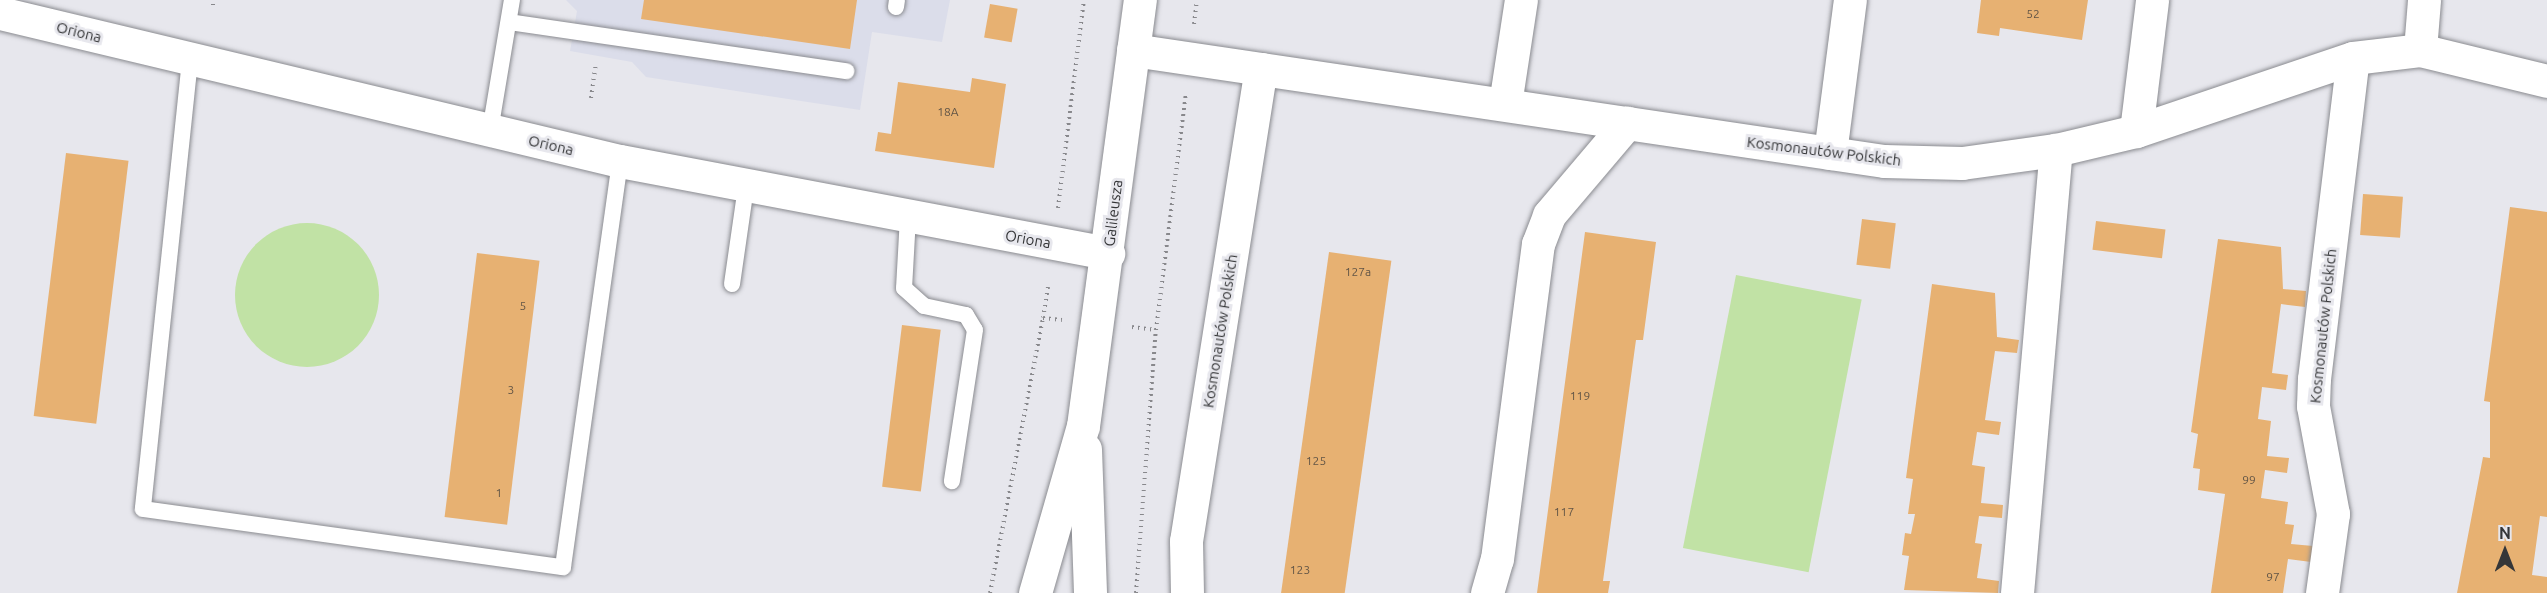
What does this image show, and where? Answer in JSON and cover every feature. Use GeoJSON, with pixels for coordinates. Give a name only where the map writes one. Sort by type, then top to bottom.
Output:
{"type":"FeatureCollection","features":[{"type":"Feature","properties":{"kind":"street","name":"Galileusza"},"geometry":{"type":"LineString","coordinates":[[1035,593],[1083,426],[1108,254],[1140,0]]}},
{"type":"Feature","properties":{"kind":"street"},"geometry":{"type":"LineString","coordinates":[[1505,104],[1521,0]]}},
{"type":"Feature","properties":{"kind":"street"},"geometry":{"type":"LineString","coordinates":[[1830,153],[1850,0]]}},
{"type":"Feature","properties":{"kind":"street"},"geometry":{"type":"LineString","coordinates":[[2136,130],[2152,0]]}},
{"type":"Feature","properties":{"kind":"street"},"geometry":{"type":"LineString","coordinates":[[2420,50],[2424,0]]}},
{"type":"Feature","properties":{"kind":"street","name":"Oriona"},"geometry":{"type":"LineString","coordinates":[[0,13],[189,60],[620,161],[746,187],[1108,254]]}},
{"type":"Feature","properties":{"kind":"street","name":"Kosmonautów Polskich"},"geometry":{"type":"LineString","coordinates":[[1133,50],[1830,153],[1962,163],[2056,150],[2136,130],[2353,58],[2420,50],[2547,81]]}},
{"type":"Feature","properties":{"kind":"street","name":"Kosmonautów Polskich"},"geometry":{"type":"LineString","coordinates":[[2322,593],[2333,514],[2313,406],[2314,379],[2353,58]]}},
{"type":"Feature","properties":{"kind":"street","name":"Kosmonautów Polskich"},"geometry":{"type":"LineString","coordinates":[[1187,593],[1186,541],[1261,69]]}},
{"type":"Feature","properties":{"kind":"street"},"geometry":{"type":"LineString","coordinates":[[1487,593],[1497,559],[1538,244],[1549,215],[1627,123]]}},
{"type":"Feature","properties":{"kind":"street"},"geometry":{"type":"LineString","coordinates":[[2017,593],[2056,150]]}},
{"type":"Feature","properties":{"kind":"street","name":"Galileusza"},"geometry":{"type":"LineString","coordinates":[[1083,426],[1090,593]]}},
{"type":"Feature","properties":{"kind":"lane"},"geometry":{"type":"LineString","coordinates":[[490,130],[512,0]]}},
{"type":"Feature","properties":{"kind":"lane"},"geometry":{"type":"LineString","coordinates":[[509,22],[846,71]]}},
{"type":"Feature","properties":{"kind":"lane"},"geometry":{"type":"LineString","coordinates":[[189,60],[143,509],[563,567],[620,161]]}},
{"type":"Feature","properties":{"kind":"lane"},"geometry":{"type":"LineString","coordinates":[[732,284],[746,187]]}},
{"type":"Feature","properties":{"kind":"lane"},"geometry":{"type":"LineString","coordinates":[[908,217],[904,288],[924,306],[966,315],[975,330],[952,481]]}},
{"type":"Feature","properties":{"kind":"path"},"geometry":{"type":"LineString","coordinates":[[1058,211],[1084,0]]}},
{"type":"Feature","properties":{"kind":"path"},"geometry":{"type":"LineString","coordinates":[[1194,23],[1197,0]]}},
{"type":"Feature","properties":{"kind":"path"},"geometry":{"type":"LineString","coordinates":[[591,98],[601,35]]}},
{"type":"Feature","properties":{"kind":"path"},"geometry":{"type":"LineString","coordinates":[[1136,593],[1156,330],[1186,96]]}},
{"type":"Feature","properties":{"kind":"path"},"geometry":{"type":"LineString","coordinates":[[990,593],[1048,287]]}},
{"type":"Feature","properties":{"kind":"path"},"geometry":{"type":"LineString","coordinates":[[1043,318],[1058,319]]}},
{"type":"Feature","properties":{"kind":"path"},"geometry":{"type":"LineString","coordinates":[[1142,328],[1156,330]]}},
{"type":"Feature","properties":{"kind":"shaded area"},"geometry":{"type":"Polygon","coordinates":[[[566,0],[950,0],[942,42],[872,32],[860,110],[646,77],[632,62],[570,51],[577,11],[566,0]]]}},
{"type":"Feature","properties":{"kind":"green space"},"geometry":{"type":"Polygon","coordinates":[[[307,223],[335,228],[358,244],[374,267],[379,295],[374,323],[358,346],[335,362],[307,367],[279,362],[256,346],[240,323],[235,295],[240,267],[256,244],[279,228],[307,223]]]}},
{"type":"Feature","properties":{"kind":"green space"},"geometry":{"type":"Polygon","coordinates":[[[1736,275],[1862,299],[1809,572],[1683,548],[1736,275]]]}},
{"type":"Feature","properties":{"kind":"building"},"geometry":{"type":"Polygon","coordinates":[[[644,0],[857,0],[850,49],[641,19],[644,0]]]}},
{"type":"Feature","properties":{"kind":"building"},"geometry":{"type":"Polygon","coordinates":[[[1981,0],[2088,0],[2082,40],[2000,28],[1999,36],[1977,33],[1981,0]]]}},
{"type":"Feature","properties":{"kind":"building"},"geometry":{"type":"Polygon","coordinates":[[[990,4],[1018,9],[1012,42],[984,37],[990,4]]]}},
{"type":"Feature","properties":{"kind":"building"},"geometry":{"type":"Polygon","coordinates":[[[972,78],[1006,84],[994,168],[875,151],[878,132],[891,134],[898,82],[970,92],[972,78]]]}},
{"type":"Feature","properties":{"kind":"building"},"geometry":{"type":"Polygon","coordinates":[[[66,153],[129,161],[96,424],[34,416],[66,153]]]}},
{"type":"Feature","properties":{"kind":"building"},"geometry":{"type":"Polygon","coordinates":[[[2363,194],[2403,197],[2400,238],[2360,235],[2363,194]]]}},
{"type":"Feature","properties":{"kind":"building"},"geometry":{"type":"Polygon","coordinates":[[[2510,207],[2547,212],[2547,517],[2540,516],[2532,575],[2547,577],[2547,593],[2457,593],[2483,457],[2490,458],[2490,402],[2484,401],[2510,207]]]}},
{"type":"Feature","properties":{"kind":"building"},"geometry":{"type":"Polygon","coordinates":[[[1862,219],[1896,223],[1890,269],[1856,265],[1862,219]]]}},
{"type":"Feature","properties":{"kind":"building"},"geometry":{"type":"Polygon","coordinates":[[[2096,221],[2165,230],[2162,258],[2092,250],[2096,221]]]}},
{"type":"Feature","properties":{"kind":"building"},"geometry":{"type":"Polygon","coordinates":[[[1585,232],[1656,242],[1643,340],[1636,340],[1603,581],[1610,581],[1608,593],[1537,593],[1585,232]]]}},
{"type":"Feature","properties":{"kind":"building"},"geometry":{"type":"Polygon","coordinates":[[[2218,239],[2281,247],[2283,289],[2306,291],[2305,307],[2281,304],[2272,373],[2288,375],[2286,390],[2262,387],[2258,419],[2271,421],[2267,456],[2289,458],[2287,473],[2265,470],[2261,498],[2288,502],[2285,524],[2294,525],[2291,544],[2313,546],[2311,562],[2288,559],[2283,593],[2211,593],[2225,494],[2198,490],[2200,469],[2193,468],[2198,434],[2191,432],[2218,239]]]}},
{"type":"Feature","properties":{"kind":"building"},"geometry":{"type":"Polygon","coordinates":[[[1329,252],[1391,261],[1345,593],[1281,593],[1329,252]]]}},
{"type":"Feature","properties":{"kind":"building"},"geometry":{"type":"Polygon","coordinates":[[[477,253],[540,261],[507,525],[445,517],[477,253]]]}},
{"type":"Feature","properties":{"kind":"building"},"geometry":{"type":"Polygon","coordinates":[[[1932,284],[1995,293],[1997,337],[2019,340],[2017,353],[1995,351],[1985,420],[2001,422],[1999,435],[1977,432],[1972,465],[1985,467],[1981,503],[2003,505],[2002,518],[1979,516],[1975,543],[1982,544],[1977,578],[1999,581],[1998,593],[1904,590],[1909,556],[1902,555],[1905,533],[1911,534],[1915,514],[1908,514],[1913,479],[1906,478],[1932,284]]]}},
{"type":"Feature","properties":{"kind":"building"},"geometry":{"type":"Polygon","coordinates":[[[902,325],[941,330],[921,492],[882,487],[902,325]]]}}]}
